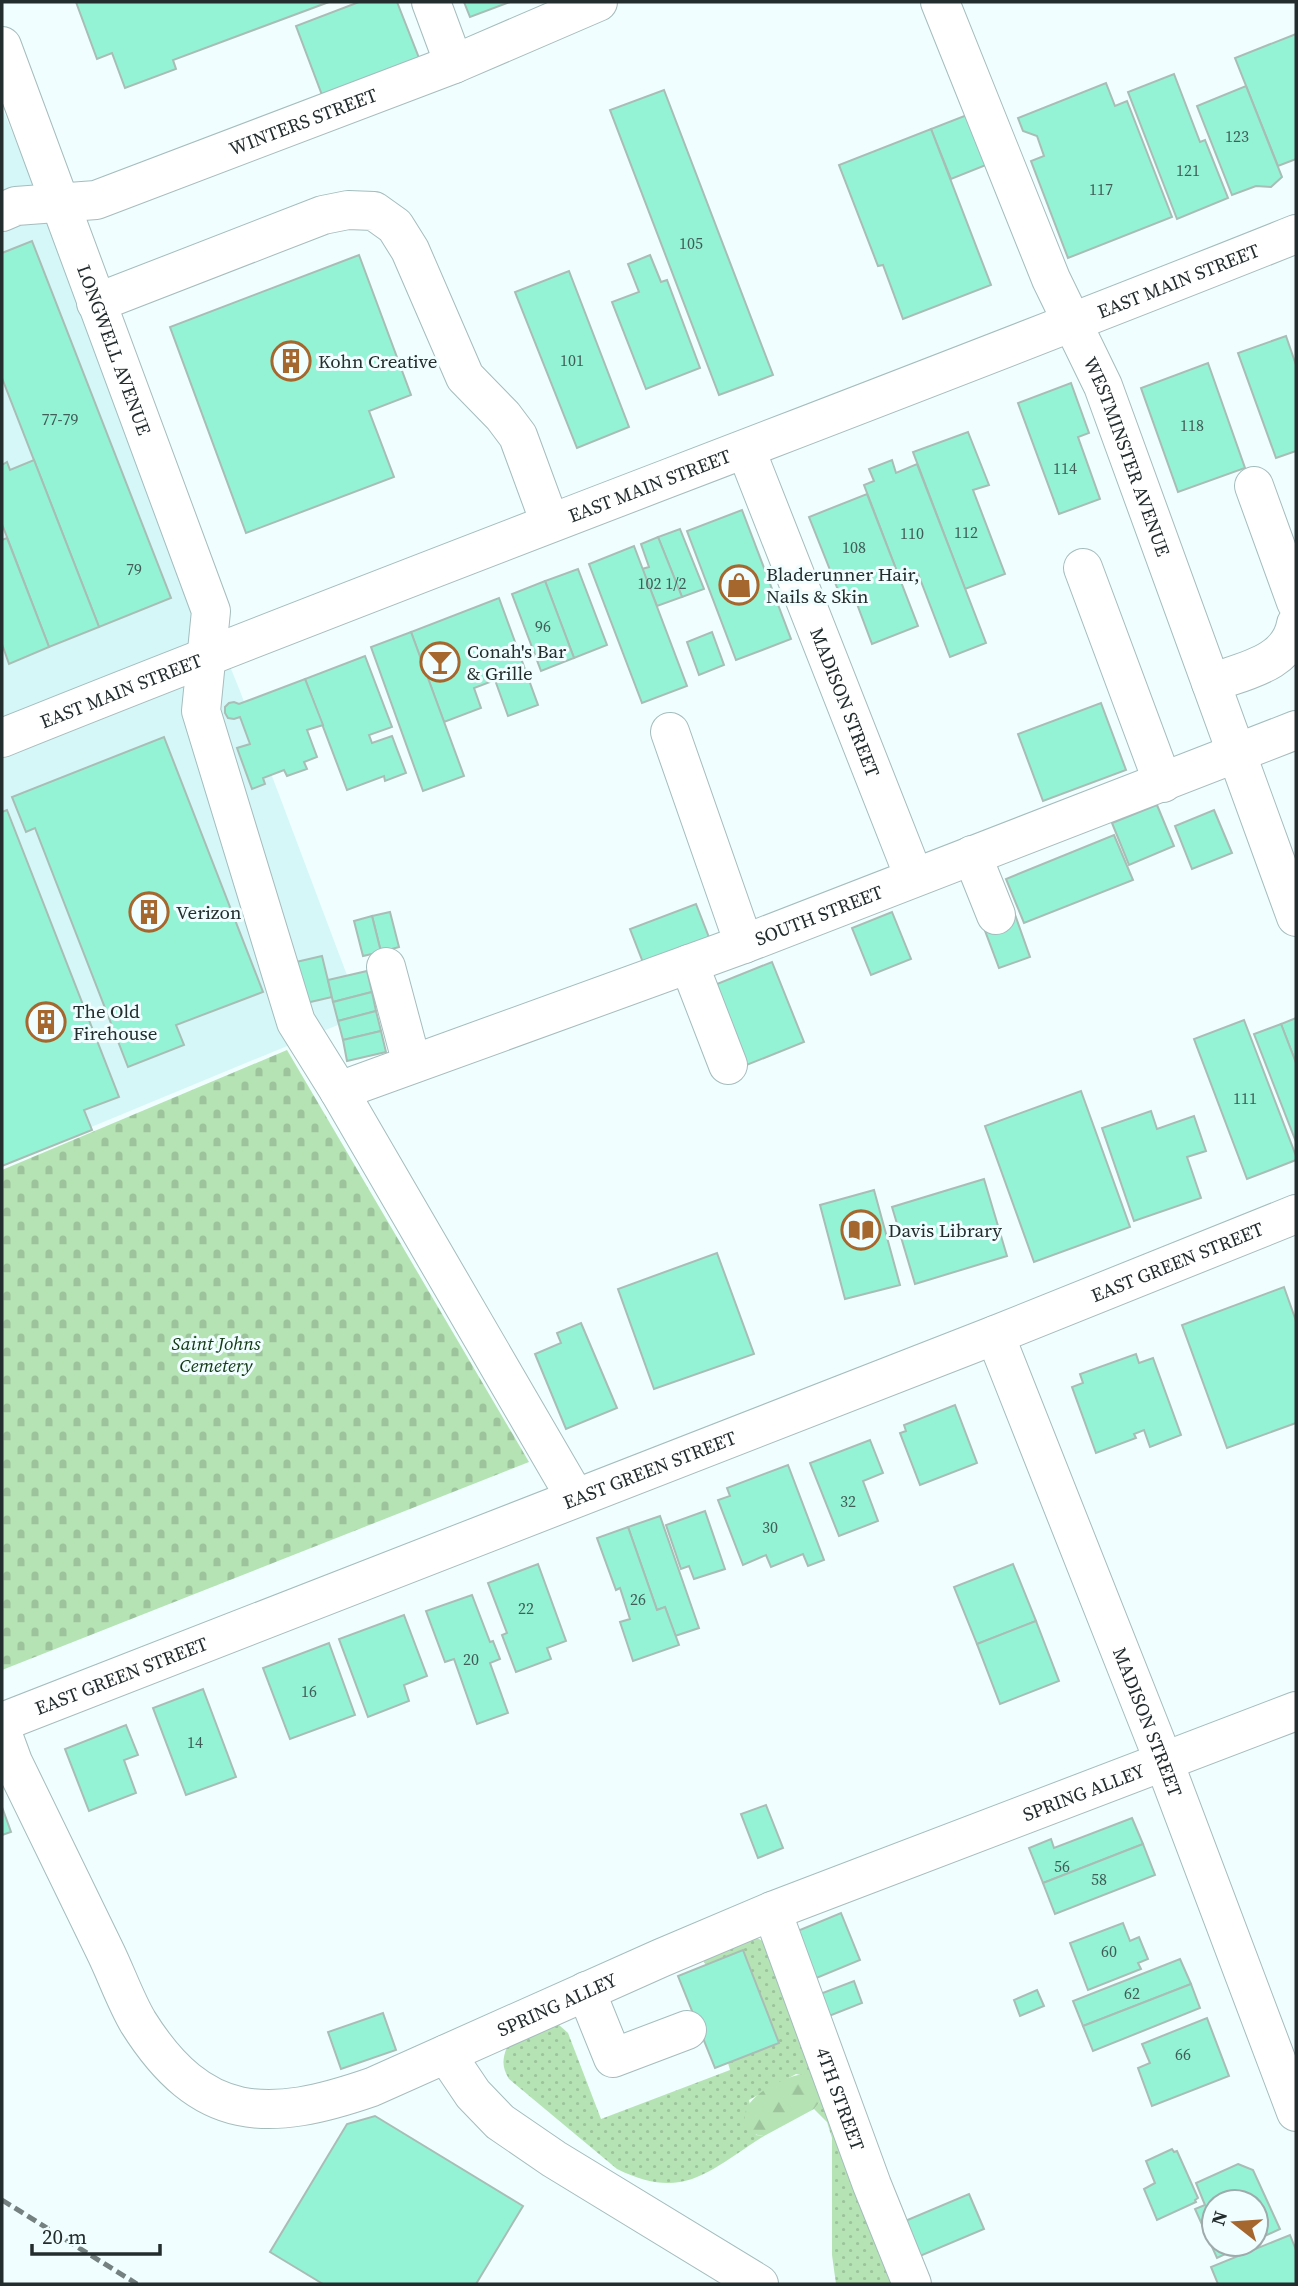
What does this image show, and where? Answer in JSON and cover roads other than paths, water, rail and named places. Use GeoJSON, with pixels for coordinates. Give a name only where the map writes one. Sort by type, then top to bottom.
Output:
{"type":"FeatureCollection","features":[{"type":"Feature","properties":{"kind":"street"},"geometry":{"type":"LineString","coordinates":[[431,2],[454,64]]}},
{"type":"Feature","properties":{"kind":"street","name":"WINTERS STREET"},"geometry":{"type":"LineString","coordinates":[[2,212],[16,206],[96,200],[454,64],[598,2]]}},
{"type":"Feature","properties":{"kind":"street","name":"WESTMINSTER AVENUE"},"geometry":{"type":"LineString","coordinates":[[940,2],[1051,279],[1103,386],[1296,917]]}},
{"type":"Feature","properties":{"kind":"street","name":"LONGWELL AVENUE"},"geometry":{"type":"LineString","coordinates":[[2,46],[211,611],[201,710],[296,1021],[575,1497]]}},
{"type":"Feature","properties":{"kind":"street"},"geometry":{"type":"LineString","coordinates":[[96,303],[323,215],[348,210],[374,211],[395,226],[410,250],[465,377],[503,416],[518,436],[550,523]]}},
{"type":"Feature","properties":{"kind":"street","name":"EAST MAIN STREET"},"geometry":{"type":"LineString","coordinates":[[2,738],[1296,234]]}},
{"type":"Feature","properties":{"kind":"street","name":"MADISON STREET"},"geometry":{"type":"LineString","coordinates":[[746,450],[914,877]]}},
{"type":"Feature","properties":{"kind":"street"},"geometry":{"type":"LineString","coordinates":[[1254,486],[1296,602]]}},
{"type":"Feature","properties":{"kind":"street"},"geometry":{"type":"LineString","coordinates":[[1083,568],[1163,783]]}},
{"type":"Feature","properties":{"kind":"street"},"geometry":{"type":"LineString","coordinates":[[1211,683],[1272,660],[1285,649],[1294,634],[1296,624]]}},
{"type":"Feature","properties":{"kind":"street","name":"SOUTH STREET"},"geometry":{"type":"LineString","coordinates":[[339,1091],[744,944],[1296,730]]}},
{"type":"Feature","properties":{"kind":"street"},"geometry":{"type":"LineString","coordinates":[[670,732],[744,944]]}},
{"type":"Feature","properties":{"kind":"street"},"geometry":{"type":"LineString","coordinates":[[972,855],[996,915]]}},
{"type":"Feature","properties":{"kind":"street"},"geometry":{"type":"LineString","coordinates":[[689,964],[728,1065]]}},
{"type":"Feature","properties":{"kind":"street"},"geometry":{"type":"LineString","coordinates":[[386,967],[412,1064]]}},
{"type":"Feature","properties":{"kind":"street","name":"EAST GREEN STREET"},"geometry":{"type":"LineString","coordinates":[[2,1722],[995,1335],[1296,1214]]}},
{"type":"Feature","properties":{"kind":"street","name":"MADISON STREET"},"geometry":{"type":"LineString","coordinates":[[995,1335],[1164,1762],[1296,2112]]}},
{"type":"Feature","properties":{"kind":"street","name":"SPRING ALLEY"},"geometry":{"type":"LineString","coordinates":[[2,1732],[13,1762],[138,2021],[173,2069],[198,2090],[225,2102],[251,2109],[279,2110],[326,2103],[372,2087],[772,1911],[1296,1711]]}},
{"type":"Feature","properties":{"kind":"street","name":"4TH STREET"},"geometry":{"type":"LineString","coordinates":[[772,1911],[872,2185],[912,2284]]}},
{"type":"Feature","properties":{"kind":"street"},"geometry":{"type":"LineString","coordinates":[[586,1991],[613,2058],[687,2031]]}},
{"type":"Feature","properties":{"kind":"street"},"geometry":{"type":"LineString","coordinates":[[446,2054],[473,2094],[500,2122],[554,2159],[758,2284]]}},
{"type":"Feature","properties":{"kind":"railway"},"geometry":{"type":"LineString","coordinates":[[2,2200],[137,2284]]}},
{"type":"Feature","properties":{"kind":"place","name":"Kohn Creative"},"geometry":{"type":"Point","coordinates":[291,361]}},
{"type":"Feature","properties":{"kind":"place","name":"Bladerunner Hair, Nails & Skin"},"geometry":{"type":"Point","coordinates":[739,585]}},
{"type":"Feature","properties":{"kind":"place","name":"Conah's Bar & Grille"},"geometry":{"type":"Point","coordinates":[440,662]}},
{"type":"Feature","properties":{"kind":"place","name":"Verizon"},"geometry":{"type":"Point","coordinates":[149,912]}},
{"type":"Feature","properties":{"kind":"place","name":"The Old Firehouse"},"geometry":{"type":"Point","coordinates":[46,1022]}},
{"type":"Feature","properties":{"kind":"place","name":"Davis Library"},"geometry":{"type":"Point","coordinates":[861,1230]}},
{"type":"Feature","properties":{"kind":"park label","name":"Saint Johns Cemetery"},"geometry":{"type":"Point","coordinates":[216,1354]}}]}
